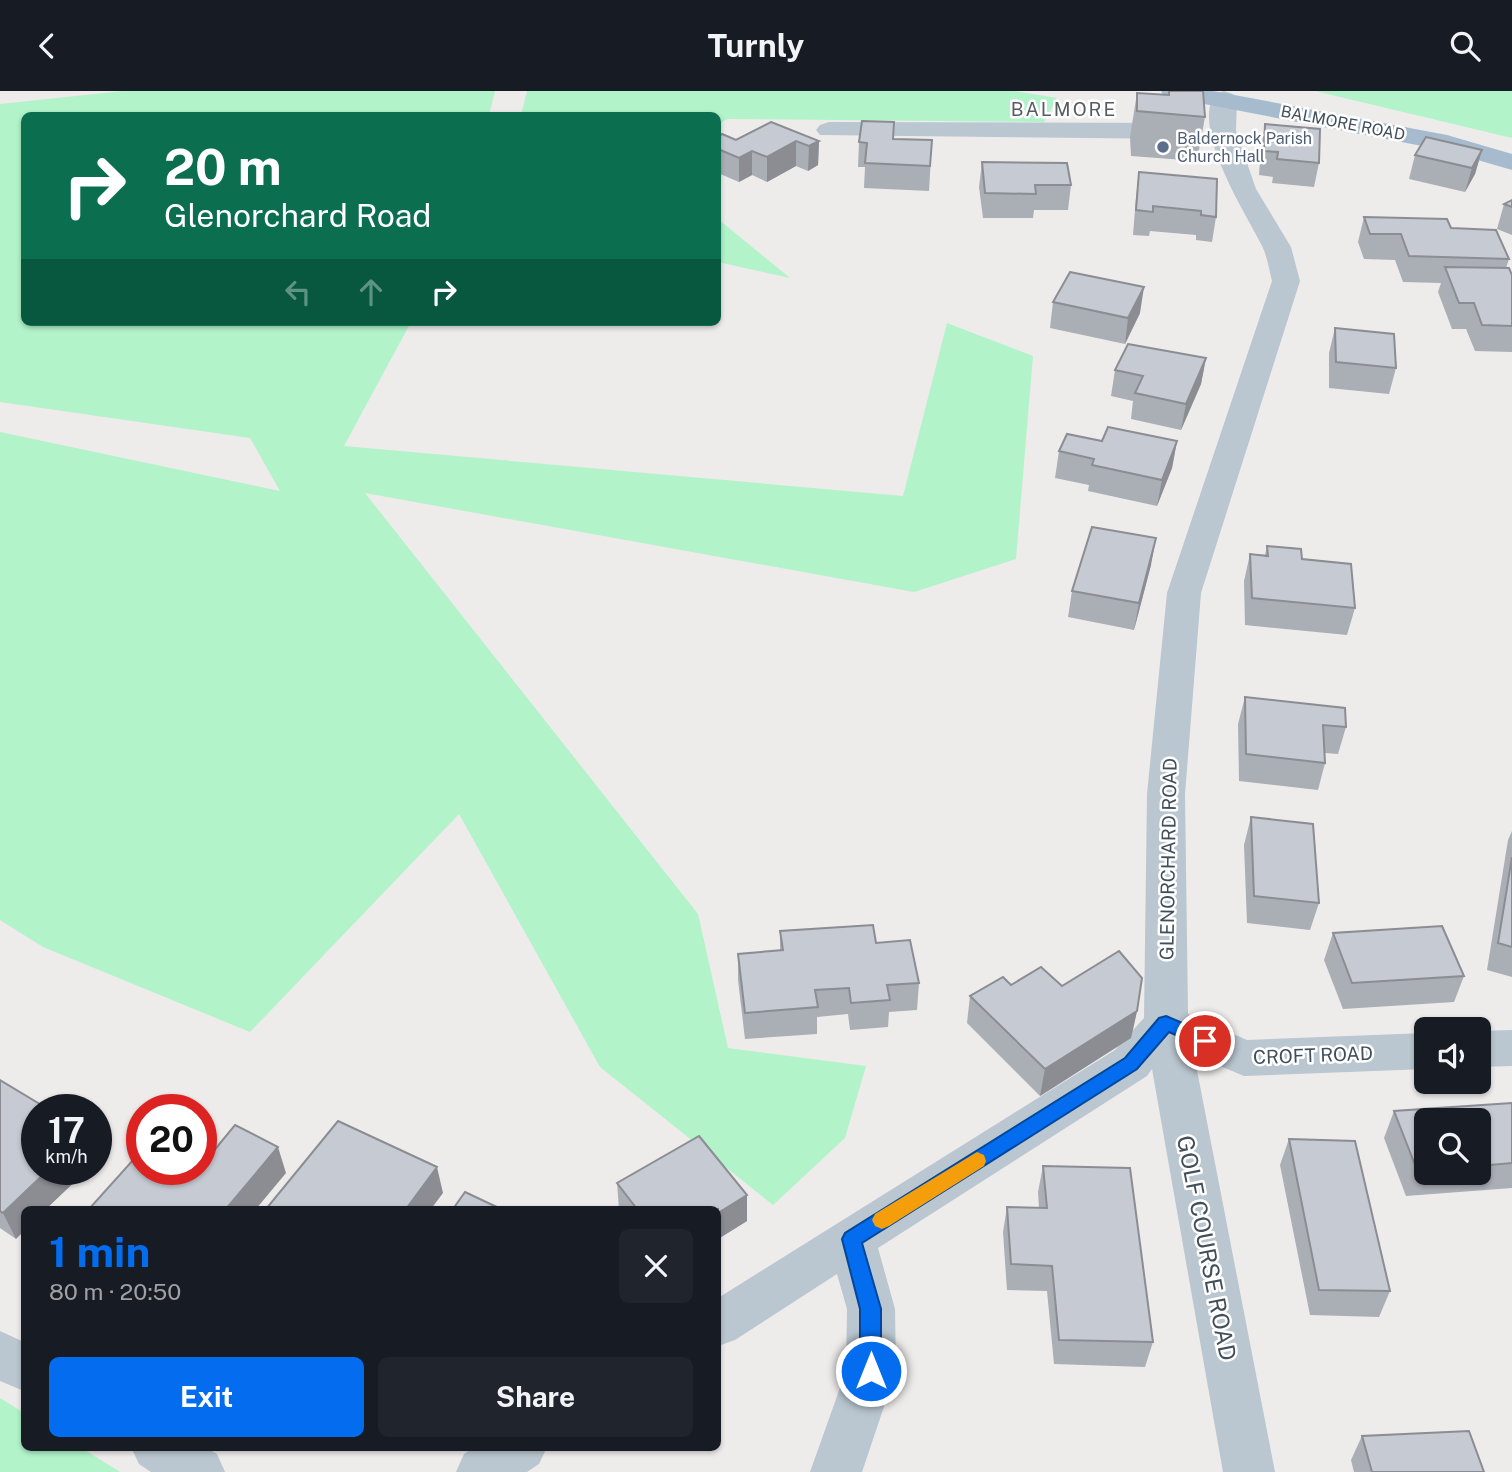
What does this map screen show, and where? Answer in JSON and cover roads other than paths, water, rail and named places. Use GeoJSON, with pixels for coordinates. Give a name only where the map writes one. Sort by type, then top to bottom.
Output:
{"type":"FeatureCollection","features":[{"type":"Feature","properties":{"kind":"main road","name":"BALMORE ROAD"},"geometry":{"type":"LineString","coordinates":[[1173,91],[1224,115],[1447,143],[1512,162]]}},
{"type":"Feature","properties":{"kind":"street"},"geometry":{"type":"LineString","coordinates":[[829,130],[1224,115]]}},
{"type":"Feature","properties":{"kind":"street","name":"GLENORCHARD ROAD"},"geometry":{"type":"LineString","coordinates":[[1166,1023],[1166,793],[1184,593],[1286,281],[1277,247],[1243,189],[1224,115]]}},
{"type":"Feature","properties":{"kind":"street"},"geometry":{"type":"LineString","coordinates":[[721,1322],[1131,1063],[1166,1023]]}},
{"type":"Feature","properties":{"kind":"street","name":"CROFT ROAD"},"geometry":{"type":"LineString","coordinates":[[1166,1023],[1244,1058],[1414,1051]]}},
{"type":"Feature","properties":{"kind":"street","name":"GOLF COURSE ROAD"},"geometry":{"type":"LineString","coordinates":[[1166,1023],[1249,1472]]}},
{"type":"Feature","properties":{"kind":"street"},"geometry":{"type":"LineString","coordinates":[[1491,1049],[1512,1048]]}},
{"type":"Feature","properties":{"kind":"street"},"geometry":{"type":"LineString","coordinates":[[836,1472],[871,1371],[870,1309],[852,1239]]}},
{"type":"Feature","properties":{"kind":"street"},"geometry":{"type":"LineString","coordinates":[[0,1354],[21,1366]]}},
{"type":"Feature","properties":{"kind":"street"},"geometry":{"type":"LineString","coordinates":[[165,1451],[199,1472]]}},
{"type":"Feature","properties":{"kind":"street"},"geometry":{"type":"LineString","coordinates":[[482,1472],[516,1451]]}},
{"type":"Feature","properties":{"kind":"place","name":"Baldernock Parish Church Hall"},"geometry":{"type":"Point","coordinates":[1163,147]}},
{"type":"Feature","properties":{"kind":"district","name":"BALMORE"},"geometry":{"type":"Point","coordinates":[1064,109]}}]}
